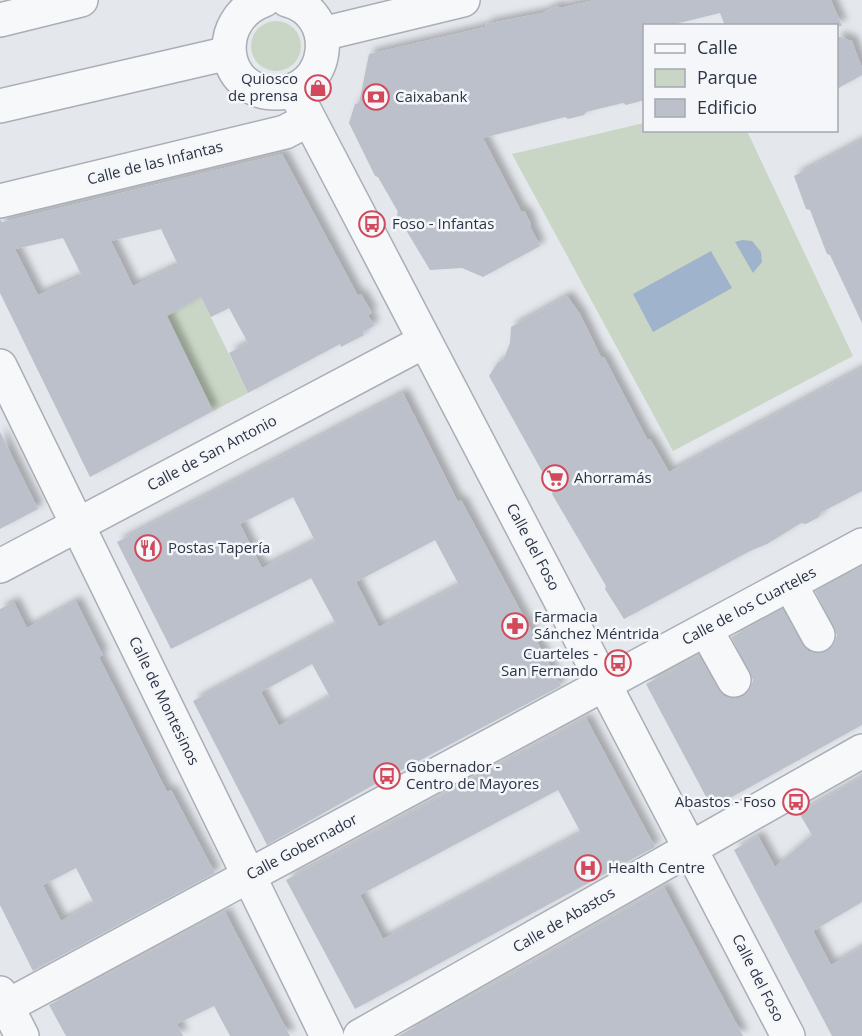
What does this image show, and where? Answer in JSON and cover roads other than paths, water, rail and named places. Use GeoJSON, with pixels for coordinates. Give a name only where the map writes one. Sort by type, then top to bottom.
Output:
{"type":"FeatureCollection","features":[{"type":"Feature","properties":{"kind":"street"},"geometry":{"type":"LineString","coordinates":[[0,20],[81,0]]}},
{"type":"Feature","properties":{"kind":"street"},"geometry":{"type":"LineString","coordinates":[[255,1],[234,23],[229,38],[229,53],[232,65],[248,84],[259,90],[277,93],[294,90],[315,73],[321,61],[322,34],[317,21],[307,9],[287,0]]}},
{"type":"Feature","properties":{"kind":"street"},"geometry":{"type":"LineString","coordinates":[[322,34],[463,0]]}},
{"type":"Feature","properties":{"kind":"street"},"geometry":{"type":"LineString","coordinates":[[0,106],[229,53]]}},
{"type":"Feature","properties":{"kind":"street","name":"Calle del Foso"},"geometry":{"type":"LineString","coordinates":[[294,90],[788,1036]]}},
{"type":"Feature","properties":{"kind":"street","name":"Calle de las Infantas"},"geometry":{"type":"LineString","coordinates":[[0,201],[285,132],[308,120]]}},
{"type":"Feature","properties":{"kind":"street","name":"Calle de San Antonio"},"geometry":{"type":"LineString","coordinates":[[0,566],[424,341]]}},
{"type":"Feature","properties":{"kind":"street","name":"Calle de Montesinos"},"geometry":{"type":"LineString","coordinates":[[0,366],[327,1036]]}},
{"type":"Feature","properties":{"kind":"street","name":"Calle de los Cuarteles"},"geometry":{"type":"LineString","coordinates":[[605,685],[862,545]]}},
{"type":"Feature","properties":{"kind":"street"},"geometry":{"type":"LineString","coordinates":[[790,584],[818,635]]}},
{"type":"Feature","properties":{"kind":"street"},"geometry":{"type":"LineString","coordinates":[[706,630],[734,680]]}},
{"type":"Feature","properties":{"kind":"street","name":"Calle Gobernador"},"geometry":{"type":"LineString","coordinates":[[2,1003],[249,875],[605,685]]}},
{"type":"Feature","properties":{"kind":"street","name":"Calle de Abastos"},"geometry":{"type":"LineString","coordinates":[[360,1036],[862,751]]}},
{"type":"Feature","properties":{"kind":"street"},"geometry":{"type":"LineString","coordinates":[[2,1003],[21,1036]]}},
{"type":"Feature","properties":{"kind":"water"},"geometry":{"type":"Polygon","coordinates":[[[752,241],[761,252],[762,262],[753,273],[735,242],[752,241]]]}},
{"type":"Feature","properties":{"kind":"water"},"geometry":{"type":"Polygon","coordinates":[[[711,251],[732,288],[653,332],[633,294],[711,251]]]}},
{"type":"Feature","properties":{"kind":"place","name":"Quiosco de prensa"},"geometry":{"type":"Point","coordinates":[318,88]}},
{"type":"Feature","properties":{"kind":"place","name":"Caixabank"},"geometry":{"type":"Point","coordinates":[376,97]}},
{"type":"Feature","properties":{"kind":"place","name":"Foso - Infantas"},"geometry":{"type":"Point","coordinates":[372,224]}},
{"type":"Feature","properties":{"kind":"place","name":"Ahorramás"},"geometry":{"type":"Point","coordinates":[555,478]}},
{"type":"Feature","properties":{"kind":"place","name":"Postas Tapería"},"geometry":{"type":"Point","coordinates":[148,548]}},
{"type":"Feature","properties":{"kind":"place","name":"Farmacia Sánchez Méntrida"},"geometry":{"type":"Point","coordinates":[515,626]}},
{"type":"Feature","properties":{"kind":"place","name":"Cuarteles - San Fernando"},"geometry":{"type":"Point","coordinates":[618,663]}},
{"type":"Feature","properties":{"kind":"place","name":"Gobernador - Centro de Mayores"},"geometry":{"type":"Point","coordinates":[387,776]}},
{"type":"Feature","properties":{"kind":"place","name":"Abastos - Foso"},"geometry":{"type":"Point","coordinates":[796,802]}},
{"type":"Feature","properties":{"kind":"place","name":"Health Centre"},"geometry":{"type":"Point","coordinates":[588,868]}}]}
